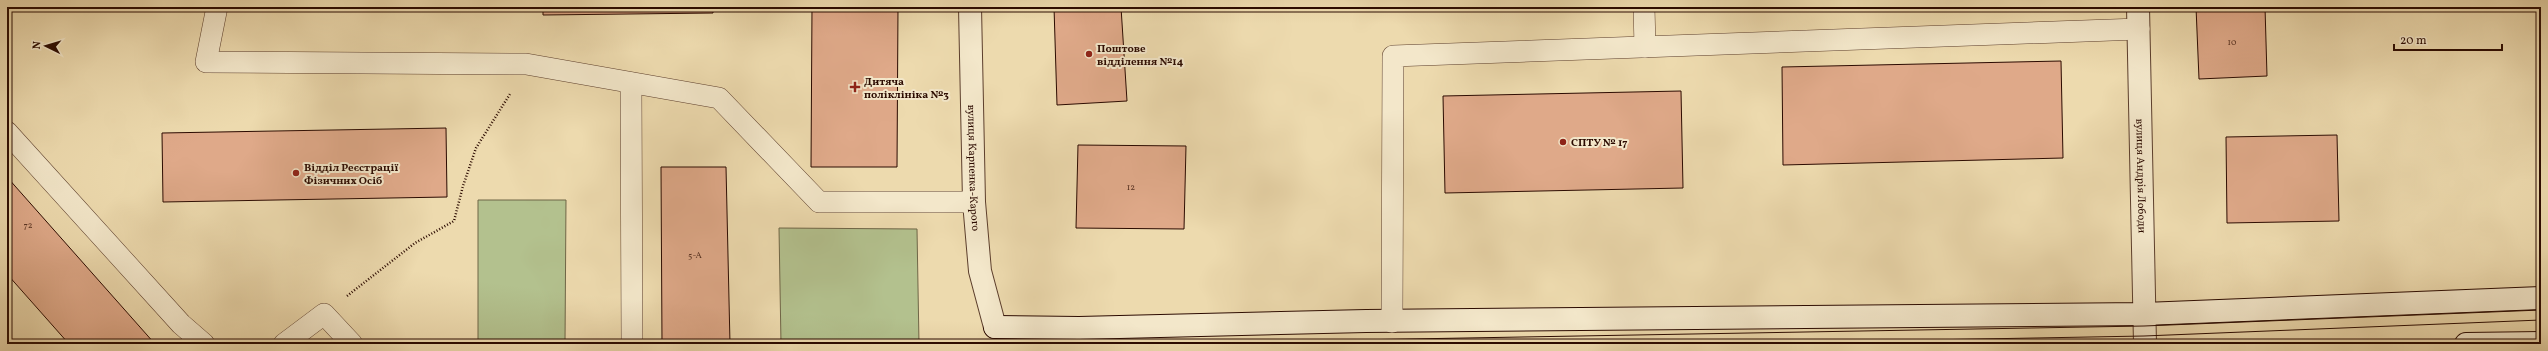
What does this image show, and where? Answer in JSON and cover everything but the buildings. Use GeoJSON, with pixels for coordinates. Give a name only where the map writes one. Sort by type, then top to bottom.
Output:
{"type":"FeatureCollection","features":[{"type":"Feature","properties":{"kind":"main road","name":"вулиця Карпенка-Карого"},"geometry":{"type":"LineString","coordinates":[[970,7],[974,202],[980,270],[995,338]]}},
{"type":"Feature","properties":{"kind":"main road","name":"вулиця Андрія Лободи"},"geometry":{"type":"LineString","coordinates":[[2138,7],[2145,344]]}},
{"type":"Feature","properties":{"kind":"main road"},"geometry":{"type":"LineString","coordinates":[[995,338],[1079,328],[1392,322],[2144,314],[2541,298]]}},
{"type":"Feature","properties":{"kind":"main road"},"geometry":{"type":"LineString","coordinates":[[2466,344],[2541,343]]}},
{"type":"Feature","properties":{"kind":"lane"},"geometry":{"type":"LineString","coordinates":[[217,7],[206,62],[526,64],[719,98],[819,202],[974,202]]}},
{"type":"Feature","properties":{"kind":"lane"},"geometry":{"type":"LineString","coordinates":[[1644,7],[1645,46]]}},
{"type":"Feature","properties":{"kind":"lane"},"geometry":{"type":"LineString","coordinates":[[1392,322],[1393,56],[2139,29]]}},
{"type":"Feature","properties":{"kind":"lane"},"geometry":{"type":"LineString","coordinates":[[631,83],[632,344]]}},
{"type":"Feature","properties":{"kind":"lane"},"geometry":{"type":"LineString","coordinates":[[7,132],[181,324],[204,344]]}},
{"type":"Feature","properties":{"kind":"lane"},"geometry":{"type":"LineString","coordinates":[[284,344],[324,314],[352,344]]}},
{"type":"Feature","properties":{"kind":"path"},"geometry":{"type":"LineString","coordinates":[[324,314],[415,243],[454,221],[463,186],[476,148],[499,115],[526,64]]}},
{"type":"Feature","properties":{"kind":"green space"},"geometry":{"type":"Polygon","coordinates":[[[1778,7],[1863,7],[1778,10],[1778,7]]]}},
{"type":"Feature","properties":{"kind":"green space"},"geometry":{"type":"Polygon","coordinates":[[[478,200],[566,200],[565,344],[478,344],[478,200]]]}},
{"type":"Feature","properties":{"kind":"green space"},"geometry":{"type":"Polygon","coordinates":[[[779,228],[917,229],[919,344],[781,344],[779,228]]]}},
{"type":"Feature","properties":{"kind":"tram line"},"geometry":{"type":"LineString","coordinates":[[1127,344],[2144,326],[2541,310]]}},
{"type":"Feature","properties":{"kind":"tram line"},"geometry":{"type":"LineString","coordinates":[[1707,344],[2144,336],[2541,320]]}},
{"type":"Feature","properties":{"kind":"place","name":"Поштове відділення №14"},"geometry":{"type":"Point","coordinates":[1089,54]}},
{"type":"Feature","properties":{"kind":"place","name":"Дитяча поліклініка №3"},"geometry":{"type":"Point","coordinates":[855,87]}},
{"type":"Feature","properties":{"kind":"place","name":"СПТУ № 17"},"geometry":{"type":"Point","coordinates":[1563,142]}},
{"type":"Feature","properties":{"kind":"place","name":"Відділ Реєстрації Фізичних Осіб"},"geometry":{"type":"Point","coordinates":[296,173]}}]}
